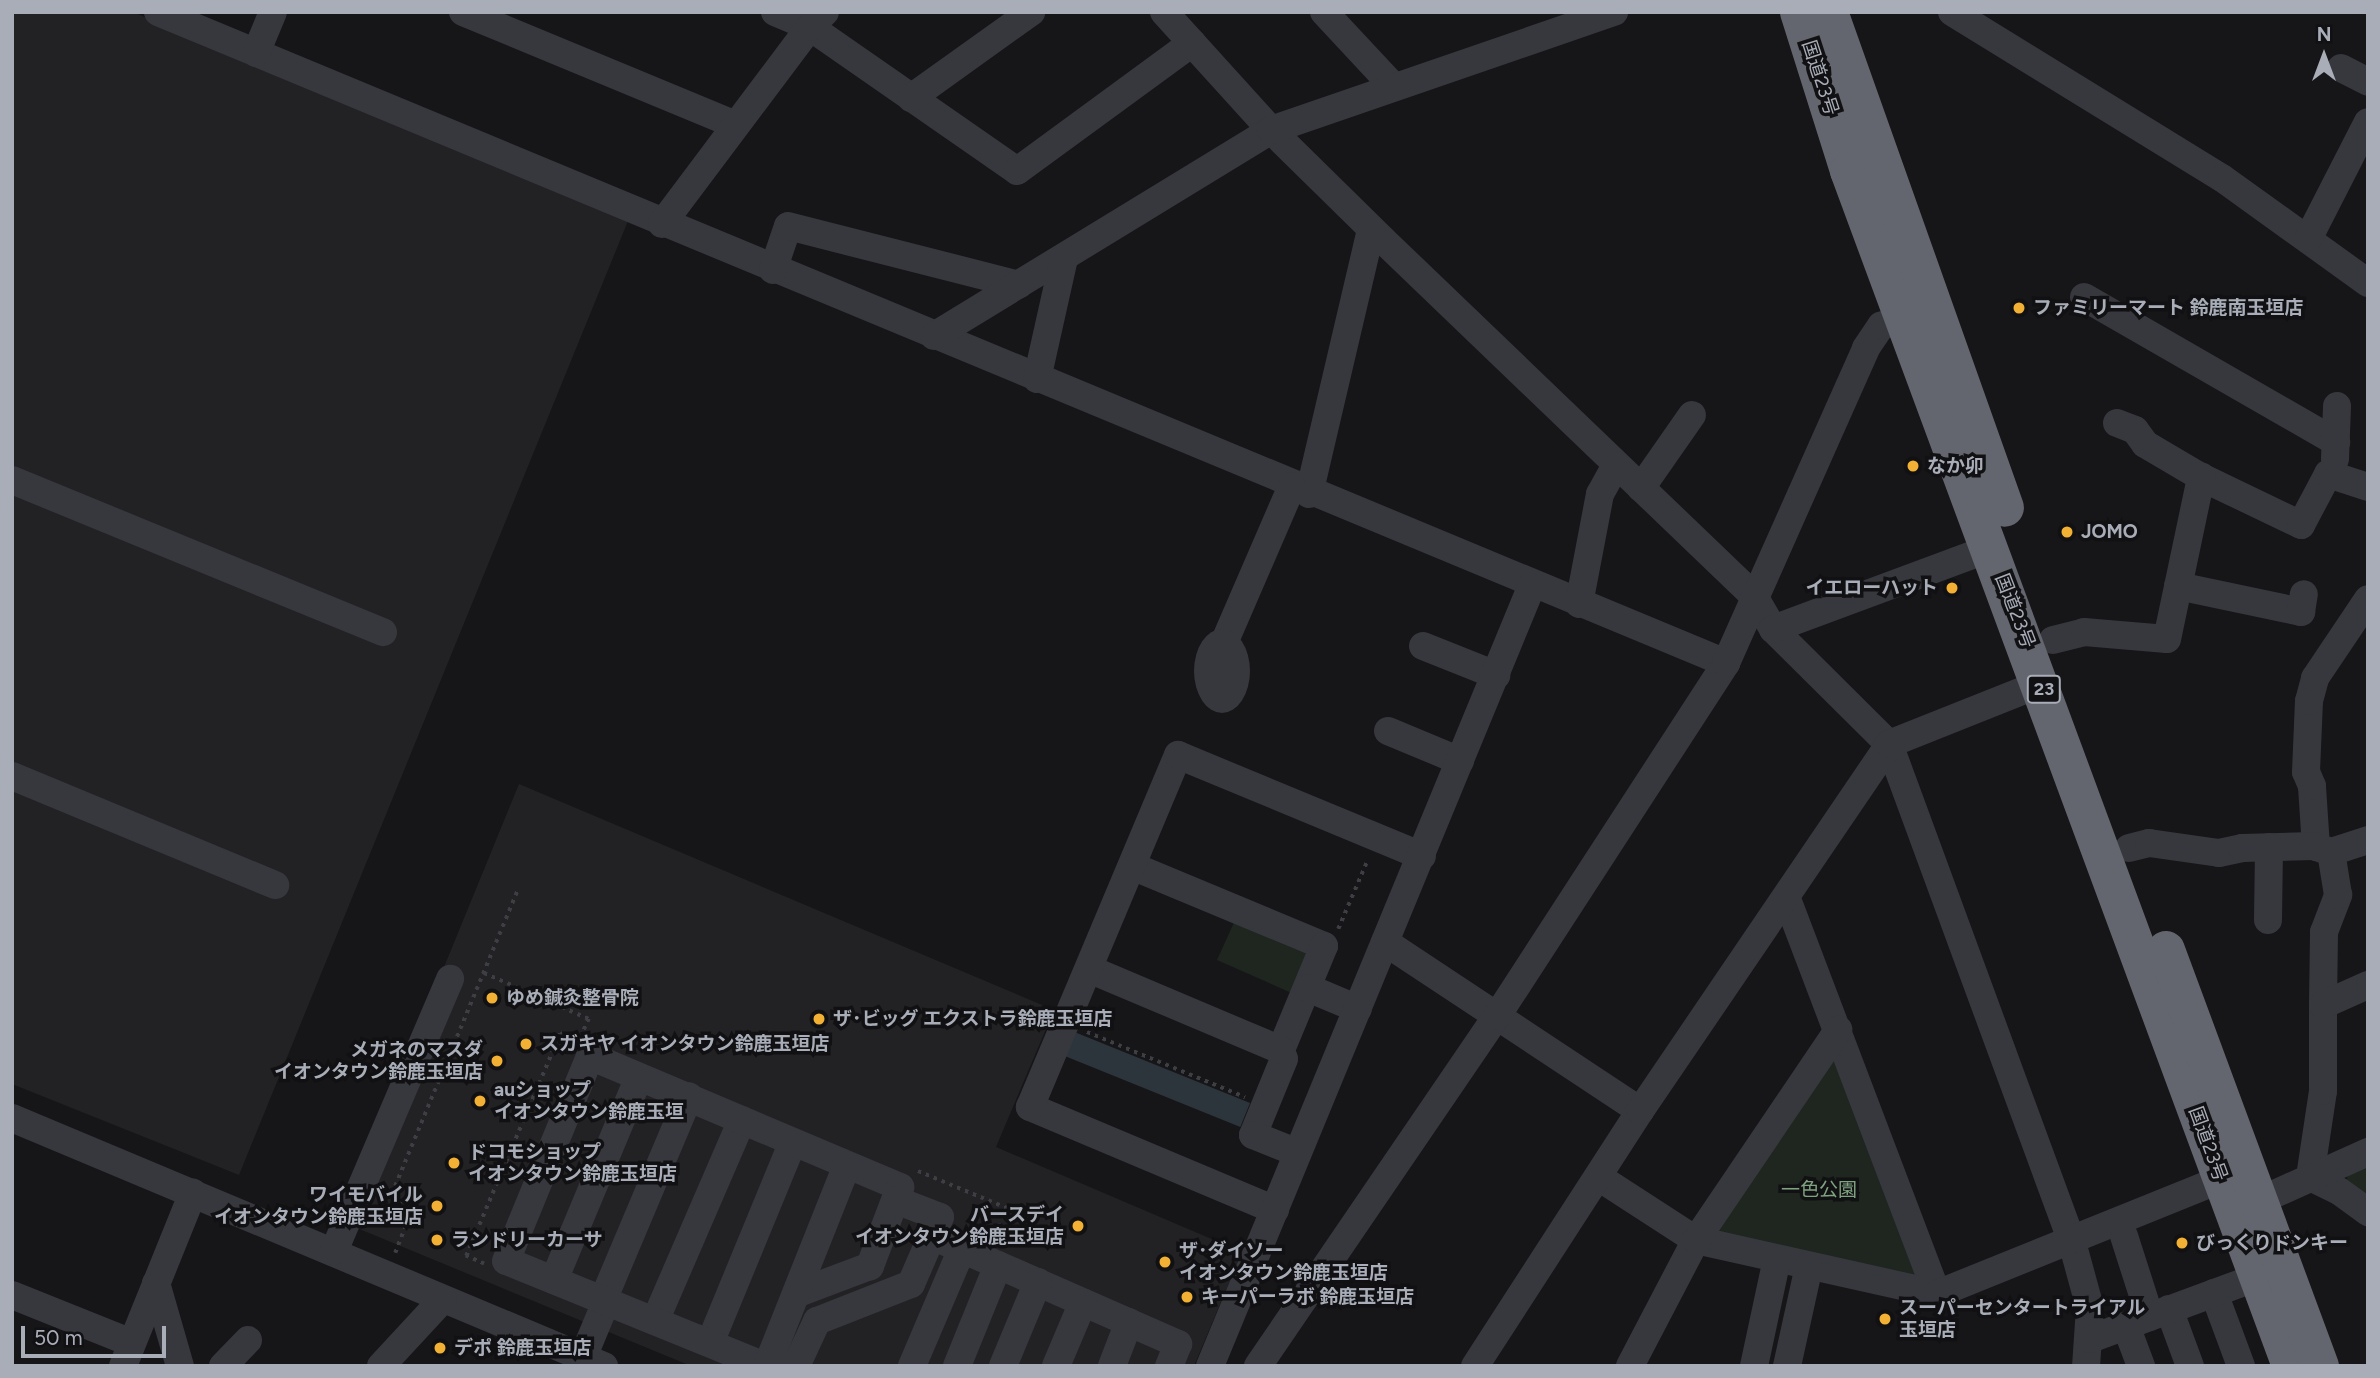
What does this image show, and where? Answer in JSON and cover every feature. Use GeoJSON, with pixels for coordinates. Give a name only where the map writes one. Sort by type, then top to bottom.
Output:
{"type":"FeatureCollection","features":[{"type":"Feature","properties":{"kind":"highway","name":"国道23号"},"geometry":{"type":"LineString","coordinates":[[1799,12],[1849,171],[1919,312],[2053,640],[2320,1366]]}},
{"type":"Feature","properties":{"kind":"highway","name":"国道23号"},"geometry":{"type":"LineString","coordinates":[[1829,12],[1991,548],[2291,1366]]}},
{"type":"Feature","properties":{"kind":"street"},"geometry":{"type":"LineString","coordinates":[[158,12],[1301,490],[1726,663]]}},
{"type":"Feature","properties":{"kind":"street"},"geometry":{"type":"LineString","coordinates":[[256,53],[273,12]]}},
{"type":"Feature","properties":{"kind":"street"},"geometry":{"type":"LineString","coordinates":[[463,12],[736,125]]}},
{"type":"Feature","properties":{"kind":"street"},"geometry":{"type":"LineString","coordinates":[[775,12],[817,20],[911,98],[1017,171],[1192,43]]}},
{"type":"Feature","properties":{"kind":"street"},"geometry":{"type":"LineString","coordinates":[[911,98],[1031,12]]}},
{"type":"Feature","properties":{"kind":"street"},"geometry":{"type":"LineString","coordinates":[[1164,12],[1271,130],[1371,229],[1755,596],[1773,629],[1889,744],[2072,1242],[2087,1288],[2088,1352],[2148,1317],[2258,1277]]}},
{"type":"Feature","properties":{"kind":"street"},"geometry":{"type":"LineString","coordinates":[[1324,12],[1393,86]]}},
{"type":"Feature","properties":{"kind":"street"},"geometry":{"type":"LineString","coordinates":[[1952,12],[2222,178],[2368,283]]}},
{"type":"Feature","properties":{"kind":"street"},"geometry":{"type":"LineString","coordinates":[[934,336],[1271,130],[1610,13]]}},
{"type":"Feature","properties":{"kind":"street"},"geometry":{"type":"LineString","coordinates":[[662,224],[817,20]]}},
{"type":"Feature","properties":{"kind":"street"},"geometry":{"type":"LineString","coordinates":[[2341,68],[2368,82]]}},
{"type":"Feature","properties":{"kind":"street"},"geometry":{"type":"LineString","coordinates":[[2308,239],[2368,122]]}},
{"type":"Feature","properties":{"kind":"street"},"geometry":{"type":"LineString","coordinates":[[774,270],[788,226],[1019,285]]}},
{"type":"Feature","properties":{"kind":"street"},"geometry":{"type":"LineString","coordinates":[[1224,643],[1301,490],[1371,229]]}},
{"type":"Feature","properties":{"kind":"street"},"geometry":{"type":"LineString","coordinates":[[1037,379],[1064,258]]}},
{"type":"Feature","properties":{"kind":"street"},"geometry":{"type":"LineString","coordinates":[[2084,297],[2336,442]]}},
{"type":"Feature","properties":{"kind":"street"},"geometry":{"type":"LineString","coordinates":[[1258,1366],[1497,1016],[1726,663],[1866,348],[1881,326],[1919,312]]}},
{"type":"Feature","properties":{"kind":"street"},"geometry":{"type":"LineString","coordinates":[[2334,476],[2337,405]]}},
{"type":"Feature","properties":{"kind":"street"},"geometry":{"type":"LineString","coordinates":[[1641,488],[1692,415]]}},
{"type":"Feature","properties":{"kind":"street"},"geometry":{"type":"LineString","coordinates":[[2117,423],[2135,430],[2145,444],[2201,477],[2301,524],[2328,474],[2368,487]]}},
{"type":"Feature","properties":{"kind":"street"},"geometry":{"type":"LineString","coordinates":[[1579,604],[1600,494],[1616,465]]}},
{"type":"Feature","properties":{"kind":"street"},"geometry":{"type":"LineString","coordinates":[[2053,640],[2084,632],[2167,639],[2201,477]]}},
{"type":"Feature","properties":{"kind":"street"},"geometry":{"type":"LineString","coordinates":[[12,480],[383,632]]}},
{"type":"Feature","properties":{"kind":"street"},"geometry":{"type":"LineString","coordinates":[[1773,629],[1991,548]]}},
{"type":"Feature","properties":{"kind":"street"},"geometry":{"type":"LineString","coordinates":[[1210,1366],[1532,585]]}},
{"type":"Feature","properties":{"kind":"street"},"geometry":{"type":"LineString","coordinates":[[2178,586],[2301,612],[2304,594]]}},
{"type":"Feature","properties":{"kind":"street"},"geometry":{"type":"LineString","coordinates":[[2310,1177],[2323,1091],[2320,1084],[2324,932],[2338,895],[2324,849],[2312,786],[2306,772],[2307,717],[2315,678],[2368,599]]}},
{"type":"Feature","properties":{"kind":"street"},"geometry":{"type":"LineString","coordinates":[[1423,646],[1496,675]]}},
{"type":"Feature","properties":{"kind":"street"},"geometry":{"type":"LineString","coordinates":[[1475,1366],[1600,1178],[1640,1111],[1787,899],[1889,744],[2042,683]]}},
{"type":"Feature","properties":{"kind":"street"},"geometry":{"type":"LineString","coordinates":[[1388,732],[1460,761]]}},
{"type":"Feature","properties":{"kind":"street"},"geometry":{"type":"LineString","coordinates":[[1275,1210],[1030,1107],[1178,755],[1422,856]]}},
{"type":"Feature","properties":{"kind":"street"},"geometry":{"type":"LineString","coordinates":[[12,776],[275,885]]}},
{"type":"Feature","properties":{"kind":"street"},"geometry":{"type":"LineString","coordinates":[[2129,848],[2149,843],[2219,853],[2269,847],[2324,849],[2368,840]]}},
{"type":"Feature","properties":{"kind":"street"},"geometry":{"type":"LineString","coordinates":[[2268,920],[2269,847]]}},
{"type":"Feature","properties":{"kind":"street"},"geometry":{"type":"LineString","coordinates":[[1132,866],[1324,947],[1281,1050],[1284,1059],[1253,1135],[1298,1153]]}},
{"type":"Feature","properties":{"kind":"street"},"geometry":{"type":"LineString","coordinates":[[1787,899],[1937,1294]]}},
{"type":"Feature","properties":{"kind":"street"},"geometry":{"type":"LineString","coordinates":[[1385,942],[1640,1111]]}},
{"type":"Feature","properties":{"kind":"street"},"geometry":{"type":"LineString","coordinates":[[1088,969],[1281,1050]]}},
{"type":"Feature","properties":{"kind":"street"},"geometry":{"type":"LineString","coordinates":[[334,1251],[450,979]]}},
{"type":"Feature","properties":{"kind":"street"},"geometry":{"type":"LineString","coordinates":[[2323,1006],[2368,985]]}},
{"type":"Feature","properties":{"kind":"street"},"geometry":{"type":"LineString","coordinates":[[1308,988],[1358,1009]]}},
{"type":"Feature","properties":{"kind":"street"},"geometry":{"type":"LineString","coordinates":[[1630,1366],[1696,1241],[1838,1030]]}},
{"type":"Feature","properties":{"kind":"street"},"geometry":{"type":"LineString","coordinates":[[796,1294],[870,1266],[900,1187],[590,1056],[506,1261],[766,1366],[847,1165]]}},
{"type":"Feature","properties":{"kind":"street"},"geometry":{"type":"LineString","coordinates":[[554,1280],[639,1077]]}},
{"type":"Feature","properties":{"kind":"street"},"geometry":{"type":"LineString","coordinates":[[13,1122],[334,1251],[593,1361],[605,1301],[690,1096]]}},
{"type":"Feature","properties":{"kind":"street"},"geometry":{"type":"LineString","coordinates":[[655,1321],[742,1120]]}},
{"type":"Feature","properties":{"kind":"street"},"geometry":{"type":"LineString","coordinates":[[710,1343],[793,1142]]}},
{"type":"Feature","properties":{"kind":"street"},"geometry":{"type":"LineString","coordinates":[[2259,1201],[2368,1152]]}},
{"type":"Feature","properties":{"kind":"street"},"geometry":{"type":"LineString","coordinates":[[2310,1177],[2339,1191],[2368,1212]]}},
{"type":"Feature","properties":{"kind":"street"},"geometry":{"type":"LineString","coordinates":[[1600,1178],[1696,1241],[1937,1294],[2072,1242],[2221,1179]]}},
{"type":"Feature","properties":{"kind":"street"},"geometry":{"type":"LineString","coordinates":[[12,1295],[128,1354],[192,1193]]}},
{"type":"Feature","properties":{"kind":"street"},"geometry":{"type":"LineString","coordinates":[[796,1366],[817,1321],[911,1284],[940,1217],[896,1200]]}},
{"type":"Feature","properties":{"kind":"street"},"geometry":{"type":"LineString","coordinates":[[932,1236],[962,1249],[996,1253],[1038,1282],[1178,1344],[1169,1366]]}},
{"type":"Feature","properties":{"kind":"street"},"geometry":{"type":"LineString","coordinates":[[2124,1236],[2148,1317],[2190,1366]]}},
{"type":"Feature","properties":{"kind":"street"},"geometry":{"type":"LineString","coordinates":[[912,1366],[962,1249]]}},
{"type":"Feature","properties":{"kind":"street"},"geometry":{"type":"LineString","coordinates":[[957,1366],[996,1253]]}},
{"type":"Feature","properties":{"kind":"street"},"geometry":{"type":"LineString","coordinates":[[1754,1366],[1777,1259]]}},
{"type":"Feature","properties":{"kind":"street"},"geometry":{"type":"LineString","coordinates":[[1787,1366],[1809,1266]]}},
{"type":"Feature","properties":{"kind":"street"},"geometry":{"type":"LineString","coordinates":[[1003,1366],[1038,1282]]}},
{"type":"Feature","properties":{"kind":"street"},"geometry":{"type":"LineString","coordinates":[[156,1283],[180,1366]]}},
{"type":"Feature","properties":{"kind":"street"},"geometry":{"type":"LineString","coordinates":[[2214,1293],[2241,1366]]}},
{"type":"Feature","properties":{"kind":"street"},"geometry":{"type":"LineString","coordinates":[[382,1366],[443,1299]]}},
{"type":"Feature","properties":{"kind":"street"},"geometry":{"type":"LineString","coordinates":[[1056,1366],[1083,1302]]}},
{"type":"Feature","properties":{"kind":"street"},"geometry":{"type":"LineString","coordinates":[[2141,1366],[2148,1317]]}},
{"type":"Feature","properties":{"kind":"street"},"geometry":{"type":"LineString","coordinates":[[1112,1366],[1129,1322]]}},
{"type":"Feature","properties":{"kind":"street"},"geometry":{"type":"LineString","coordinates":[[223,1366],[248,1340]]}},
{"type":"Feature","properties":{"kind":"path"},"geometry":{"type":"LineString","coordinates":[[1324,947],[1332,943],[1377,838]]}},
{"type":"Feature","properties":{"kind":"path"},"geometry":{"type":"LineString","coordinates":[[386,1275],[408,1219],[395,1186],[518,889]]}},
{"type":"Feature","properties":{"kind":"path"},"geometry":{"type":"LineString","coordinates":[[466,1256],[560,1033],[579,1042],[589,1019],[484,973]]}},
{"type":"Feature","properties":{"kind":"path"},"geometry":{"type":"LineString","coordinates":[[1066,1023],[1265,1106]]}},
{"type":"Feature","properties":{"kind":"path"},"geometry":{"type":"LineString","coordinates":[[996,1253],[1007,1208]]}},
{"type":"Feature","properties":{"kind":"shaded area"},"geometry":{"type":"Polygon","coordinates":[[[12,12],[133,12],[628,221],[239,1175],[12,1084],[12,12]]]}},
{"type":"Feature","properties":{"kind":"shaded area"},"geometry":{"type":"Polygon","coordinates":[[[519,784],[1054,1010],[996,1147],[1242,1252],[1194,1366],[691,1366],[340,1221],[519,784]]]}},
{"type":"Feature","properties":{"kind":"shaded area"},"geometry":{"type":"Polygon","coordinates":[[[1072,1031],[1250,1103],[1240,1127],[1062,1055],[1072,1031]]]}},
{"type":"Feature","properties":{"kind":"green space"},"geometry":{"type":"Polygon","coordinates":[[[1236,918],[1301,944],[1310,963],[1296,995],[1217,960],[1236,918]]]}},
{"type":"Feature","properties":{"kind":"green space","name":"一色公園"},"geometry":{"type":"Polygon","coordinates":[[[1830,1052],[1921,1271],[1915,1282],[1715,1234],[1830,1052]]]}},
{"type":"Feature","properties":{"kind":"green space"},"geometry":{"type":"Polygon","coordinates":[[[2368,1160],[2368,1201],[2346,1184],[2349,1168],[2368,1160]]]}},
{"type":"Feature","properties":{"kind":"place","name":"ファミリーマート 鈴鹿南玉垣店"},"geometry":{"type":"Point","coordinates":[2019,308]}},
{"type":"Feature","properties":{"kind":"place","name":"なか卯"},"geometry":{"type":"Point","coordinates":[1913,466]}},
{"type":"Feature","properties":{"kind":"place","name":"JOMO"},"geometry":{"type":"Point","coordinates":[2067,532]}},
{"type":"Feature","properties":{"kind":"place","name":"イエローハット"},"geometry":{"type":"Point","coordinates":[1952,588]}},
{"type":"Feature","properties":{"kind":"place","name":"ゆめ鍼灸整骨院"},"geometry":{"type":"Point","coordinates":[492,998]}},
{"type":"Feature","properties":{"kind":"place","name":"ザ･ビッグ エクストラ鈴鹿玉垣店"},"geometry":{"type":"Point","coordinates":[819,1019]}},
{"type":"Feature","properties":{"kind":"place","name":"スガキヤ イオンタウン鈴鹿玉垣店"},"geometry":{"type":"Point","coordinates":[526,1044]}},
{"type":"Feature","properties":{"kind":"place","name":"メガネのマスダ イオンタウン鈴鹿玉垣店"},"geometry":{"type":"Point","coordinates":[497,1061]}},
{"type":"Feature","properties":{"kind":"place","name":"auショップ イオンタウン鈴鹿玉垣"},"geometry":{"type":"Point","coordinates":[480,1101]}},
{"type":"Feature","properties":{"kind":"place","name":"ドコモショップ イオンタウン鈴鹿玉垣店"},"geometry":{"type":"Point","coordinates":[454,1163]}},
{"type":"Feature","properties":{"kind":"place","name":"ワイモバイル イオンタウン鈴鹿玉垣店"},"geometry":{"type":"Point","coordinates":[437,1206]}},
{"type":"Feature","properties":{"kind":"place","name":"バースデイ イオンタウン鈴鹿玉垣店"},"geometry":{"type":"Point","coordinates":[1078,1226]}},
{"type":"Feature","properties":{"kind":"place","name":"ランドリーカーサ"},"geometry":{"type":"Point","coordinates":[437,1240]}},
{"type":"Feature","properties":{"kind":"place","name":"びっくりドンキー"},"geometry":{"type":"Point","coordinates":[2182,1243]}},
{"type":"Feature","properties":{"kind":"place","name":"ザ･ダイソー イオンタウン鈴鹿玉垣店"},"geometry":{"type":"Point","coordinates":[1165,1262]}},
{"type":"Feature","properties":{"kind":"place","name":"キーパーラボ 鈴鹿玉垣店"},"geometry":{"type":"Point","coordinates":[1187,1297]}},
{"type":"Feature","properties":{"kind":"place","name":"スーパーセンタートライアル 玉垣店"},"geometry":{"type":"Point","coordinates":[1885,1319]}},
{"type":"Feature","properties":{"kind":"place","name":"デポ 鈴鹿玉垣店"},"geometry":{"type":"Point","coordinates":[440,1348]}}]}
